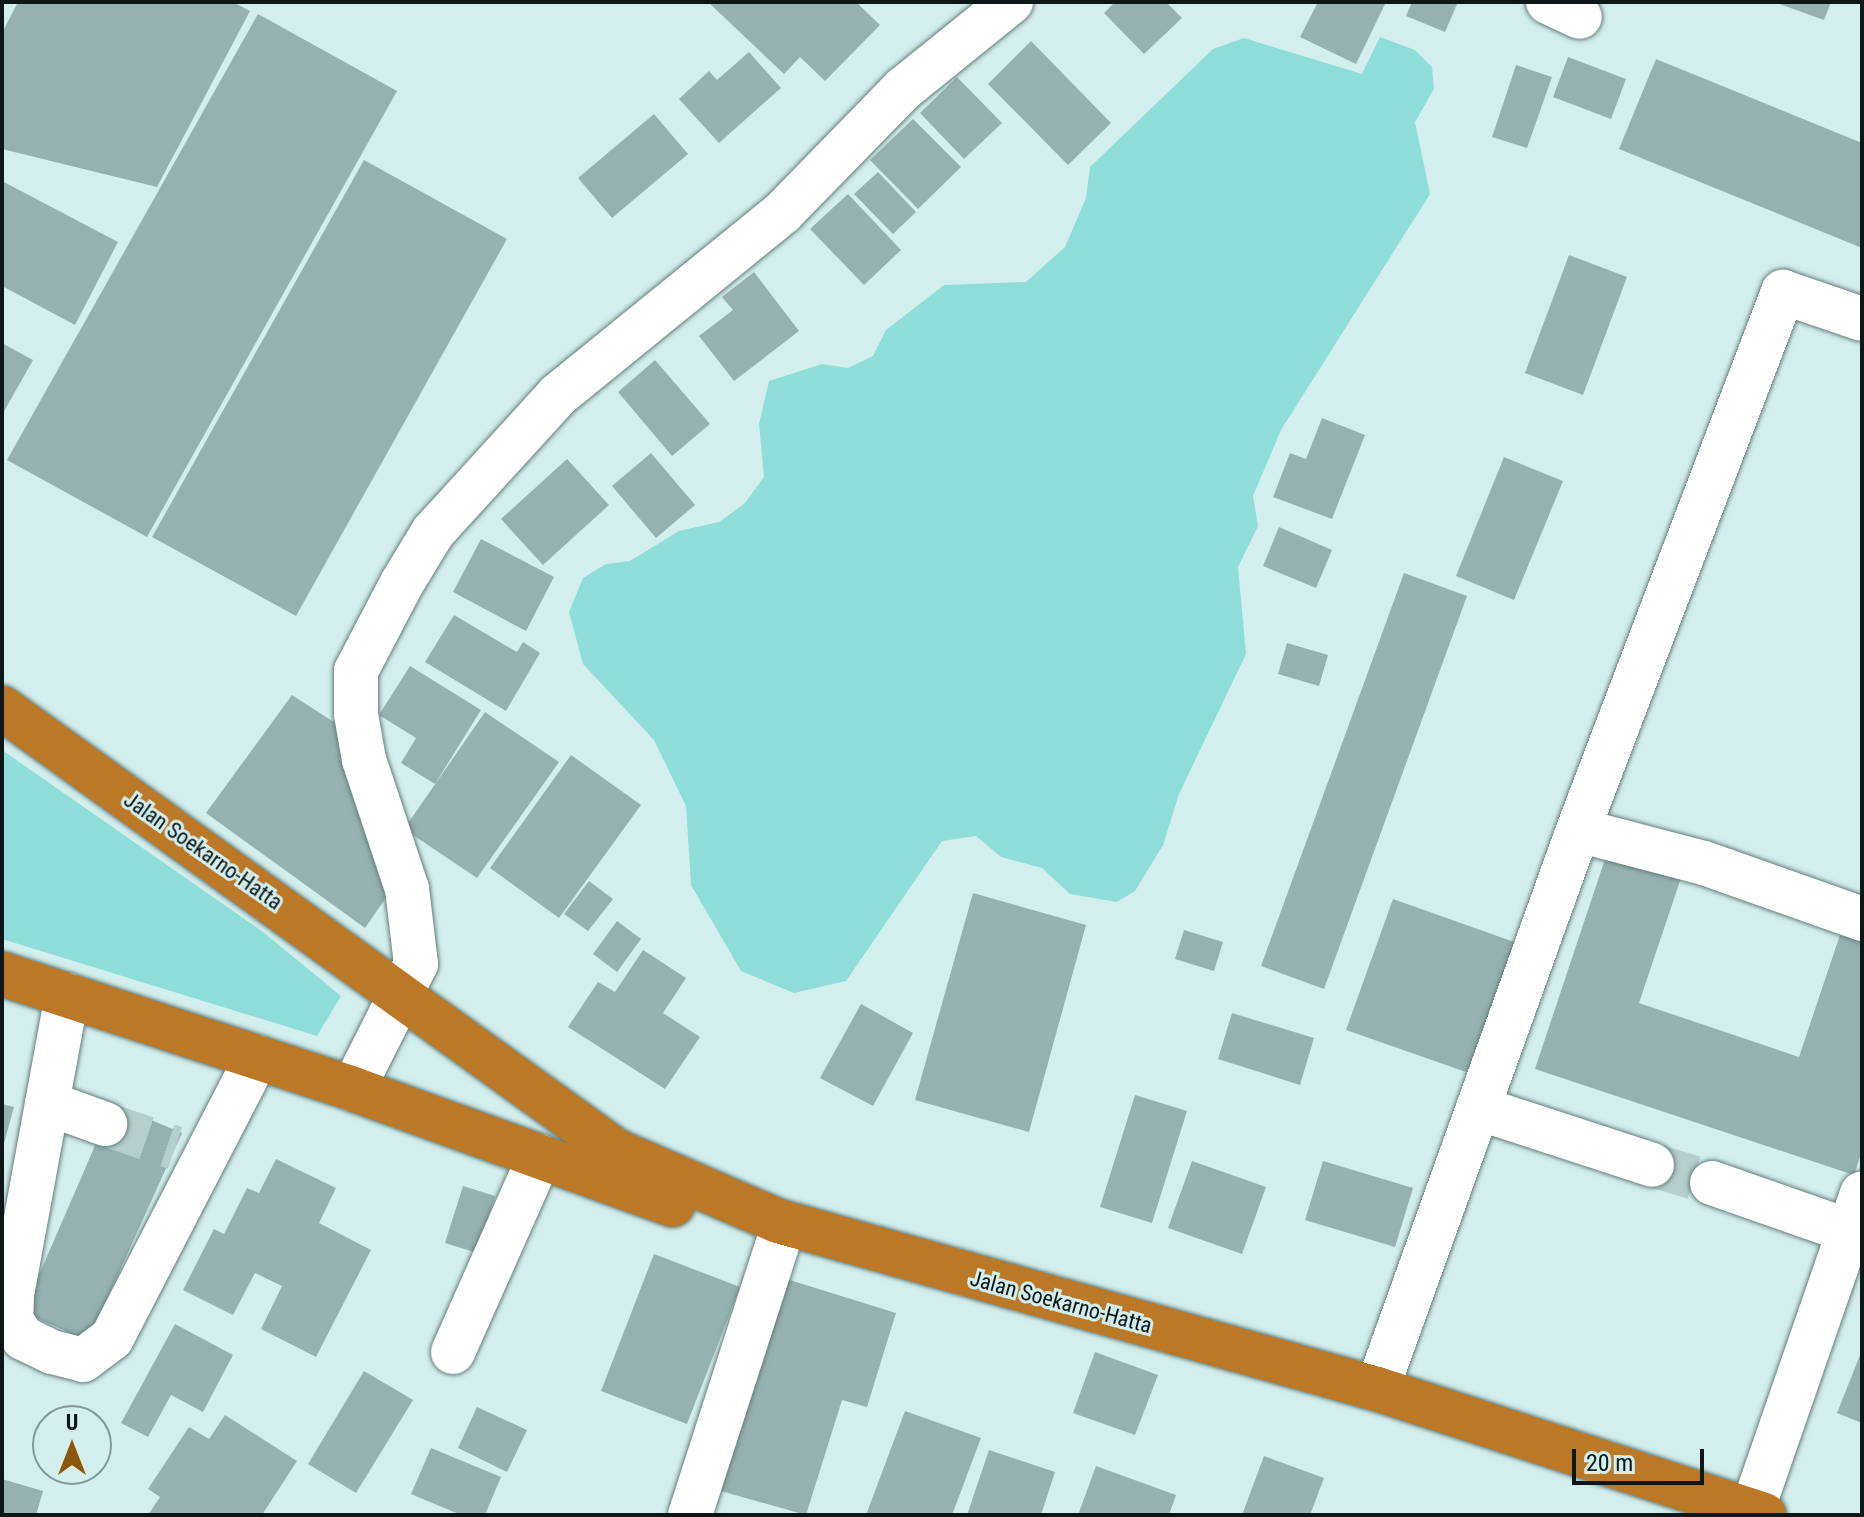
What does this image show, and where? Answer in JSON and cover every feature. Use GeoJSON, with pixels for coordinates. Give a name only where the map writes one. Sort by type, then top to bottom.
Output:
{"type":"FeatureCollection","features":[{"type":"Feature","properties":{"kind":"highway","name":"Jalan Soekarno-Hatta"},"geometry":{"type":"LineString","coordinates":[[2,708],[403,993],[616,1151],[778,1221],[1373,1399],[1564,1461],[1758,1513]]}},
{"type":"Feature","properties":{"kind":"highway","name":"Jalan Soekarno-Hatta"},"geometry":{"type":"LineString","coordinates":[[2,974],[353,1089],[778,1242],[1373,1399]]}},
{"type":"Feature","properties":{"kind":"highway","name":"Jalan Soekarno-Hatta"},"geometry":{"type":"LineString","coordinates":[[1564,1461],[1688,1515]]}},
{"type":"Feature","properties":{"kind":"street"},"geometry":{"type":"LineString","coordinates":[[353,1089],[416,964],[417,939],[382,804],[364,760],[356,671],[433,532],[558,395],[783,212],[903,89],[1011,2]]}},
{"type":"Feature","properties":{"kind":"street"},"geometry":{"type":"LineString","coordinates":[[1373,1399],[1578,830],[1783,292],[1862,319]]}},
{"type":"Feature","properties":{"kind":"street"},"geometry":{"type":"LineString","coordinates":[[1578,830],[1704,863],[1862,919]]}},
{"type":"Feature","properties":{"kind":"street"},"geometry":{"type":"LineString","coordinates":[[67,995],[11,1320],[23,1338],[52,1352],[83,1360],[112,1338],[191,1154],[257,1057]]}},
{"type":"Feature","properties":{"kind":"street"},"geometry":{"type":"LineString","coordinates":[[47,1103],[105,1124]]}},
{"type":"Feature","properties":{"kind":"street"},"geometry":{"type":"LineString","coordinates":[[1478,1108],[1652,1165]]}},
{"type":"Feature","properties":{"kind":"street"},"geometry":{"type":"LineString","coordinates":[[453,1352],[540,1156]]}},
{"type":"Feature","properties":{"kind":"street"},"geometry":{"type":"LineString","coordinates":[[1712,1183],[1858,1217],[1758,1513]]}},
{"type":"Feature","properties":{"kind":"street"},"geometry":{"type":"LineString","coordinates":[[690,1515],[778,1242]]}},
{"type":"Feature","properties":{"kind":"shaded area"},"geometry":{"type":"Polygon","coordinates":[[[1380,37],[1415,50],[1432,67],[1434,89],[1415,122],[1430,194],[1281,430],[1253,496],[1258,526],[1238,567],[1246,654],[1179,794],[1163,845],[1135,891],[1117,902],[1070,894],[1042,868],[1001,857],[976,836],[942,841],[846,981],[794,993],[741,971],[691,885],[686,806],[654,740],[583,664],[569,612],[583,578],[606,564],[630,561],[679,531],[719,522],[745,503],[764,477],[759,424],[769,381],[822,364],[848,368],[873,356],[886,330],[944,285],[1026,282],[1065,247],[1086,198],[1090,167],[1213,49],[1244,38],[1362,74],[1380,37]]]}},
{"type":"Feature","properties":{"kind":"shaded area"},"geometry":{"type":"Polygon","coordinates":[[[2,750],[263,932],[341,996],[317,1036],[2,939],[2,750]]]}},
{"type":"Feature","properties":{"kind":"building"},"geometry":{"type":"Polygon","coordinates":[[[18,2],[233,2],[250,11],[157,187],[2,149],[2,33],[18,2]]]}},
{"type":"Feature","properties":{"kind":"building"},"geometry":{"type":"Polygon","coordinates":[[[708,2],[856,2],[880,25],[825,81],[800,57],[784,74],[708,2]]]}},
{"type":"Feature","properties":{"kind":"building"},"geometry":{"type":"Polygon","coordinates":[[[1115,2],[1166,2],[1182,18],[1144,54],[1104,13],[1115,2]]]}},
{"type":"Feature","properties":{"kind":"building"},"geometry":{"type":"Polygon","coordinates":[[[1318,2],[1386,2],[1356,64],[1300,37],[1318,2]]]}},
{"type":"Feature","properties":{"kind":"building"},"geometry":{"type":"Polygon","coordinates":[[[1412,2],[1458,2],[1445,32],[1406,16],[1412,2]]]}},
{"type":"Feature","properties":{"kind":"building"},"geometry":{"type":"Polygon","coordinates":[[[1774,2],[1831,2],[1824,20],[1774,2]]]}},
{"type":"Feature","properties":{"kind":"building"},"geometry":{"type":"Polygon","coordinates":[[[258,14],[397,91],[147,537],[7,460],[258,14]]]}},
{"type":"Feature","properties":{"kind":"building"},"geometry":{"type":"Polygon","coordinates":[[[1031,41],[1111,123],[1068,165],[988,84],[1031,41]]]}},
{"type":"Feature","properties":{"kind":"building"},"geometry":{"type":"Polygon","coordinates":[[[749,52],[781,88],[719,143],[679,99],[709,71],[717,80],[749,52]]]}},
{"type":"Feature","properties":{"kind":"building"},"geometry":{"type":"Polygon","coordinates":[[[1568,57],[1626,79],[1611,119],[1553,97],[1568,57]]]}},
{"type":"Feature","properties":{"kind":"building"},"geometry":{"type":"Polygon","coordinates":[[[1656,59],[1862,143],[1862,248],[1619,149],[1656,59]]]}},
{"type":"Feature","properties":{"kind":"building"},"geometry":{"type":"Polygon","coordinates":[[[1516,65],[1552,77],[1527,148],[1492,137],[1516,65]]]}},
{"type":"Feature","properties":{"kind":"building"},"geometry":{"type":"Polygon","coordinates":[[[957,77],[1002,123],[964,159],[920,113],[957,77]]]}},
{"type":"Feature","properties":{"kind":"building"},"geometry":{"type":"Polygon","coordinates":[[[654,114],[688,154],[612,218],[578,178],[654,114]]]}},
{"type":"Feature","properties":{"kind":"building"},"geometry":{"type":"Polygon","coordinates":[[[913,119],[961,167],[918,209],[870,160],[913,119]]]}},
{"type":"Feature","properties":{"kind":"building"},"geometry":{"type":"Polygon","coordinates":[[[364,160],[507,239],[296,616],[152,537],[364,160]]]}},
{"type":"Feature","properties":{"kind":"building"},"geometry":{"type":"Polygon","coordinates":[[[878,172],[916,212],[893,234],[854,194],[878,172]]]}},
{"type":"Feature","properties":{"kind":"building"},"geometry":{"type":"Polygon","coordinates":[[[2,181],[118,242],[75,325],[2,286],[2,181]]]}},
{"type":"Feature","properties":{"kind":"building"},"geometry":{"type":"Polygon","coordinates":[[[848,194],[901,250],[864,285],[810,229],[848,194]]]}},
{"type":"Feature","properties":{"kind":"building"},"geometry":{"type":"Polygon","coordinates":[[[1569,255],[1627,277],[1583,395],[1525,373],[1569,255]]]}},
{"type":"Feature","properties":{"kind":"building"},"geometry":{"type":"Polygon","coordinates":[[[754,272],[799,331],[734,381],[699,336],[733,310],[722,297],[754,272]]]}},
{"type":"Feature","properties":{"kind":"building"},"geometry":{"type":"Polygon","coordinates":[[[2,343],[33,360],[2,415],[2,343]]]}},
{"type":"Feature","properties":{"kind":"building"},"geometry":{"type":"Polygon","coordinates":[[[655,360],[710,424],[672,456],[618,392],[655,360]]]}},
{"type":"Feature","properties":{"kind":"building"},"geometry":{"type":"Polygon","coordinates":[[[1322,418],[1365,435],[1332,519],[1273,497],[1290,453],[1306,459],[1322,418]]]}},
{"type":"Feature","properties":{"kind":"building"},"geometry":{"type":"Polygon","coordinates":[[[651,453],[695,505],[656,538],[612,486],[651,453]]]}},
{"type":"Feature","properties":{"kind":"building"},"geometry":{"type":"Polygon","coordinates":[[[1504,457],[1563,481],[1514,600],[1456,576],[1504,457]]]}},
{"type":"Feature","properties":{"kind":"building"},"geometry":{"type":"Polygon","coordinates":[[[567,459],[609,505],[543,565],[501,519],[567,459]]]}},
{"type":"Feature","properties":{"kind":"building"},"geometry":{"type":"Polygon","coordinates":[[[1279,527],[1332,550],[1316,588],[1263,566],[1279,527]]]}},
{"type":"Feature","properties":{"kind":"building"},"geometry":{"type":"Polygon","coordinates":[[[481,539],[554,577],[526,631],[453,592],[481,539]]]}},
{"type":"Feature","properties":{"kind":"building"},"geometry":{"type":"Polygon","coordinates":[[[1404,573],[1467,596],[1324,989],[1261,966],[1404,573]]]}},
{"type":"Feature","properties":{"kind":"building"},"geometry":{"type":"Polygon","coordinates":[[[454,615],[517,652],[523,642],[540,653],[506,711],[425,662],[454,615]]]}},
{"type":"Feature","properties":{"kind":"building"},"geometry":{"type":"Polygon","coordinates":[[[1287,643],[1328,655],[1319,686],[1278,674],[1287,643]]]}},
{"type":"Feature","properties":{"kind":"building"},"geometry":{"type":"Polygon","coordinates":[[[410,666],[481,710],[435,784],[401,763],[416,738],[379,715],[410,666]]]}},
{"type":"Feature","properties":{"kind":"building"},"geometry":{"type":"Polygon","coordinates":[[[292,695],[340,726],[394,886],[365,928],[206,813],[292,695]]]}},
{"type":"Feature","properties":{"kind":"building"},"geometry":{"type":"Polygon","coordinates":[[[485,712],[559,762],[477,878],[404,829],[485,712]]]}},
{"type":"Feature","properties":{"kind":"building"},"geometry":{"type":"Polygon","coordinates":[[[571,755],[641,805],[559,918],[490,868],[571,755]]]}},
{"type":"Feature","properties":{"kind":"building"},"geometry":{"type":"Polygon","coordinates":[[[1607,853],[1681,878],[1639,1003],[1799,1057],[1846,917],[1862,922],[1862,1151],[1854,1175],[1535,1069],[1607,853]]]}},
{"type":"Feature","properties":{"kind":"building"},"geometry":{"type":"Polygon","coordinates":[[[589,881],[613,899],[588,931],[564,914],[589,881]]]}},
{"type":"Feature","properties":{"kind":"building"},"geometry":{"type":"Polygon","coordinates":[[[973,893],[1086,925],[1029,1132],[915,1100],[973,893]]]}},
{"type":"Feature","properties":{"kind":"building"},"geometry":{"type":"Polygon","coordinates":[[[1393,899],[1517,943],[1469,1073],[1346,1030],[1393,899]]]}},
{"type":"Feature","properties":{"kind":"building"},"geometry":{"type":"Polygon","coordinates":[[[617,921],[641,939],[617,972],[593,954],[617,921]]]}},
{"type":"Feature","properties":{"kind":"building"},"geometry":{"type":"Polygon","coordinates":[[[1184,930],[1223,942],[1214,971],[1175,959],[1184,930]]]}},
{"type":"Feature","properties":{"kind":"building"},"geometry":{"type":"Polygon","coordinates":[[[643,950],[686,978],[663,1013],[700,1037],[665,1089],[568,1027],[598,982],[615,992],[643,950]]]}},
{"type":"Feature","properties":{"kind":"building"},"geometry":{"type":"Polygon","coordinates":[[[861,1004],[913,1033],[873,1106],[820,1078],[861,1004]]]}},
{"type":"Feature","properties":{"kind":"building"},"geometry":{"type":"Polygon","coordinates":[[[1232,1013],[1314,1038],[1300,1085],[1218,1059],[1232,1013]]]}},
{"type":"Feature","properties":{"kind":"building"},"geometry":{"type":"Polygon","coordinates":[[[1135,1095],[1187,1111],[1152,1223],[1100,1207],[1135,1095]]]}},
{"type":"Feature","properties":{"kind":"building"},"geometry":{"type":"Polygon","coordinates":[[[2,1104],[14,1107],[3,1147],[2,1147],[2,1104]]]}},
{"type":"Feature","properties":{"kind":"building"},"geometry":{"type":"Polygon","coordinates":[[[113,1104],[182,1133],[88,1341],[23,1312],[113,1104]]]}},
{"type":"Feature","properties":{"kind":"building"},"geometry":{"type":"Polygon","coordinates":[[[276,1159],[336,1188],[319,1223],[371,1250],[316,1357],[261,1329],[282,1286],[255,1273],[233,1315],[183,1290],[214,1229],[224,1234],[247,1188],[259,1193],[276,1159]]]}},
{"type":"Feature","properties":{"kind":"building"},"geometry":{"type":"Polygon","coordinates":[[[1192,1161],[1266,1187],[1242,1254],[1168,1228],[1192,1161]]]}},
{"type":"Feature","properties":{"kind":"building"},"geometry":{"type":"Polygon","coordinates":[[[1323,1161],[1413,1188],[1395,1247],[1305,1220],[1323,1161]]]}},
{"type":"Feature","properties":{"kind":"building"},"geometry":{"type":"Polygon","coordinates":[[[463,1186],[495,1196],[477,1253],[445,1243],[463,1186]]]}},
{"type":"Feature","properties":{"kind":"building"},"geometry":{"type":"Polygon","coordinates":[[[654,1254],[740,1287],[687,1424],[601,1391],[654,1254]]]}},
{"type":"Feature","properties":{"kind":"building"},"geometry":{"type":"Polygon","coordinates":[[[780,1277],[896,1313],[867,1407],[842,1400],[806,1515],[714,1489],[780,1277]]]}},
{"type":"Feature","properties":{"kind":"building"},"geometry":{"type":"Polygon","coordinates":[[[175,1324],[233,1355],[203,1412],[171,1395],[148,1437],[121,1423],[175,1324]]]}},
{"type":"Feature","properties":{"kind":"building"},"geometry":{"type":"Polygon","coordinates":[[[1862,1350],[1862,1423],[1837,1413],[1862,1350]]]}},
{"type":"Feature","properties":{"kind":"building"},"geometry":{"type":"Polygon","coordinates":[[[1095,1352],[1158,1375],[1135,1435],[1073,1413],[1095,1352]]]}},
{"type":"Feature","properties":{"kind":"building"},"geometry":{"type":"Polygon","coordinates":[[[364,1371],[413,1400],[356,1493],[308,1464],[364,1371]]]}},
{"type":"Feature","properties":{"kind":"building"},"geometry":{"type":"Polygon","coordinates":[[[477,1407],[527,1430],[507,1472],[458,1448],[477,1407]]]}},
{"type":"Feature","properties":{"kind":"building"},"geometry":{"type":"Polygon","coordinates":[[[905,1411],[981,1438],[952,1515],[866,1515],[905,1411]]]}},
{"type":"Feature","properties":{"kind":"building"},"geometry":{"type":"Polygon","coordinates":[[[225,1415],[297,1461],[262,1515],[148,1515],[160,1497],[148,1489],[189,1427],[209,1439],[225,1415]]]}},
{"type":"Feature","properties":{"kind":"building"},"geometry":{"type":"Polygon","coordinates":[[[431,1448],[501,1477],[485,1515],[461,1515],[411,1494],[431,1448]]]}},
{"type":"Feature","properties":{"kind":"building"},"geometry":{"type":"Polygon","coordinates":[[[989,1450],[1055,1472],[1041,1515],[967,1515],[989,1450]]]}},
{"type":"Feature","properties":{"kind":"building"},"geometry":{"type":"Polygon","coordinates":[[[1264,1456],[1324,1478],[1310,1515],[1242,1515],[1264,1456]]]}},
{"type":"Feature","properties":{"kind":"building"},"geometry":{"type":"Polygon","coordinates":[[[1096,1466],[1176,1495],[1169,1515],[1078,1515],[1096,1466]]]}},
{"type":"Feature","properties":{"kind":"building"},"geometry":{"type":"Polygon","coordinates":[[[2,1479],[43,1491],[36,1515],[2,1515],[2,1479]]]}},
{"type":"Feature","properties":{"kind":"tunnel"},"geometry":{"type":"LineString","coordinates":[[105,1124],[175,1148]]}},
{"type":"Feature","properties":{"kind":"tunnel"},"geometry":{"type":"LineString","coordinates":[[1652,1165],[1712,1183]]}}]}
